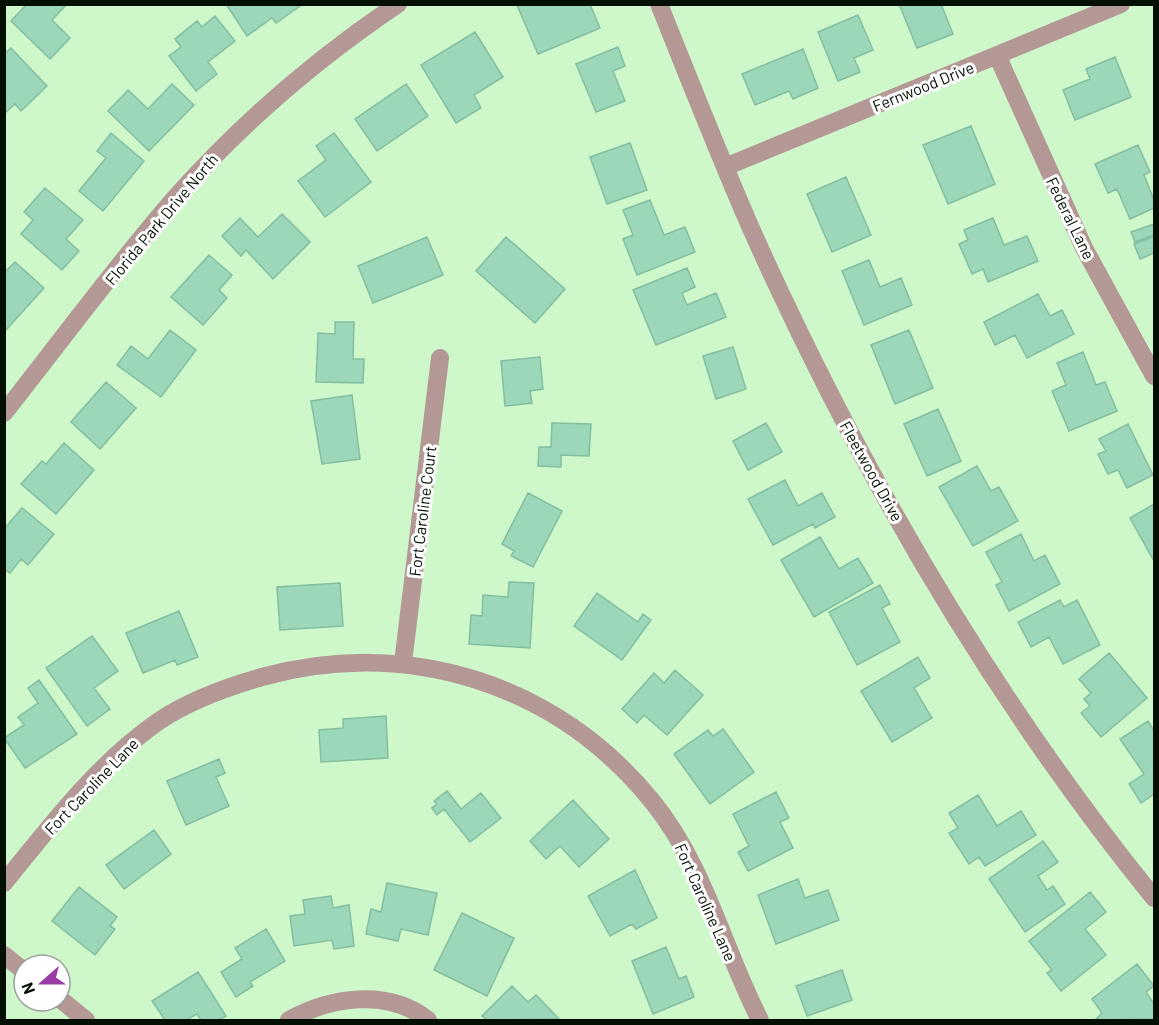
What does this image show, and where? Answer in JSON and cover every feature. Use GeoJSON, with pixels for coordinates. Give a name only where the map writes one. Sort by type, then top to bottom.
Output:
{"type":"FeatureCollection","features":[{"type":"Feature","properties":{"kind":"street","name":"Florida Park Drive North"},"geometry":{"type":"LineString","coordinates":[[4,413],[168,207],[215,156],[285,89],[398,4]]}},
{"type":"Feature","properties":{"kind":"street","name":"Fleetwood Drive"},"geometry":{"type":"LineString","coordinates":[[659,4],[725,167],[814,362],[918,554],[1011,702],[1076,795],[1155,898]]}},
{"type":"Feature","properties":{"kind":"street","name":"Fernwood Drive"},"geometry":{"type":"LineString","coordinates":[[725,167],[1121,4]]}},
{"type":"Feature","properties":{"kind":"street","name":"Federal Lane"},"geometry":{"type":"LineString","coordinates":[[997,55],[1084,248],[1155,376]]}},
{"type":"Feature","properties":{"kind":"street","name":"Fort Caroline Court"},"geometry":{"type":"LineString","coordinates":[[403,663],[440,358]]}},
{"type":"Feature","properties":{"kind":"street","name":"Fort Caroline Lane"},"geometry":{"type":"LineString","coordinates":[[4,883],[54,820],[110,762],[145,732],[176,711],[231,687],[314,665],[367,661],[403,663],[462,675],[518,696],[590,739],[624,771],[653,802],[688,855],[760,1020]]}},
{"type":"Feature","properties":{"kind":"street"},"geometry":{"type":"LineString","coordinates":[[289,1020],[325,1004],[358,1000],[395,1004],[428,1020]]}},
{"type":"Feature","properties":{"kind":"street"},"geometry":{"type":"LineString","coordinates":[[72,1009],[86,1020]]}},
{"type":"Feature","properties":{"kind":"building"},"geometry":{"type":"Polygon","coordinates":[[[27,4],[67,4],[52,20],[70,38],[50,59],[11,21],[27,4]]]}},
{"type":"Feature","properties":{"kind":"building"},"geometry":{"type":"Polygon","coordinates":[[[226,4],[303,4],[276,23],[272,18],[247,36],[226,4]]]}},
{"type":"Feature","properties":{"kind":"building"},"geometry":{"type":"Polygon","coordinates":[[[590,4],[600,28],[538,54],[517,5],[590,4]]]}},
{"type":"Feature","properties":{"kind":"building"},"geometry":{"type":"Polygon","coordinates":[[[899,4],[941,4],[953,34],[917,48],[899,4]]]}},
{"type":"Feature","properties":{"kind":"building"},"geometry":{"type":"Polygon","coordinates":[[[858,15],[873,50],[854,58],[860,72],[838,81],[818,32],[858,15]]]}},
{"type":"Feature","properties":{"kind":"building"},"geometry":{"type":"Polygon","coordinates":[[[215,16],[235,41],[208,62],[217,74],[196,91],[169,56],[181,47],[175,39],[197,21],[202,27],[215,16]]]}},
{"type":"Feature","properties":{"kind":"building"},"geometry":{"type":"Polygon","coordinates":[[[475,32],[503,77],[474,95],[481,108],[456,123],[421,65],[475,32]]]}},
{"type":"Feature","properties":{"kind":"building"},"geometry":{"type":"Polygon","coordinates":[[[618,47],[625,66],[613,71],[625,101],[596,112],[576,64],[618,47]]]}},
{"type":"Feature","properties":{"kind":"building"},"geometry":{"type":"Polygon","coordinates":[[[11,48],[47,86],[21,111],[15,104],[4,114],[4,54],[11,48]]]}},
{"type":"Feature","properties":{"kind":"building"},"geometry":{"type":"Polygon","coordinates":[[[803,49],[818,88],[793,99],[789,91],[755,105],[742,74],[803,49]]]}},
{"type":"Feature","properties":{"kind":"building"},"geometry":{"type":"Polygon","coordinates":[[[1115,57],[1131,97],[1075,120],[1063,90],[1090,79],[1086,69],[1115,57]]]}},
{"type":"Feature","properties":{"kind":"building"},"geometry":{"type":"Polygon","coordinates":[[[172,84],[194,105],[149,151],[108,111],[128,90],[148,109],[172,84]]]}},
{"type":"Feature","properties":{"kind":"building"},"geometry":{"type":"Polygon","coordinates":[[[406,84],[428,116],[377,151],[355,119],[406,84]]]}},
{"type":"Feature","properties":{"kind":"building"},"geometry":{"type":"Polygon","coordinates":[[[971,126],[995,184],[948,204],[923,145],[971,126]]]}},
{"type":"Feature","properties":{"kind":"building"},"geometry":{"type":"Polygon","coordinates":[[[111,133],[144,161],[103,211],[79,191],[106,158],[97,151],[111,133]]]}},
{"type":"Feature","properties":{"kind":"building"},"geometry":{"type":"Polygon","coordinates":[[[334,133],[371,182],[325,217],[298,181],[326,160],[316,146],[334,133]]]}},
{"type":"Feature","properties":{"kind":"building"},"geometry":{"type":"Polygon","coordinates":[[[630,143],[647,190],[607,204],[590,157],[630,143]]]}},
{"type":"Feature","properties":{"kind":"building"},"geometry":{"type":"Polygon","coordinates":[[[1138,145],[1150,172],[1144,175],[1154,200],[1154,208],[1130,219],[1117,189],[1108,193],[1095,164],[1138,145]]]}},
{"type":"Feature","properties":{"kind":"building"},"geometry":{"type":"Polygon","coordinates":[[[846,177],[871,235],[832,252],[807,194],[846,177]]]}},
{"type":"Feature","properties":{"kind":"building"},"geometry":{"type":"Polygon","coordinates":[[[45,188],[83,220],[66,239],[79,251],[62,270],[21,234],[33,220],[24,212],[45,188]]]}},
{"type":"Feature","properties":{"kind":"building"},"geometry":{"type":"Polygon","coordinates":[[[650,200],[664,235],[685,227],[695,252],[637,275],[623,239],[633,235],[623,210],[650,200]]]}},
{"type":"Feature","properties":{"kind":"building"},"geometry":{"type":"Polygon","coordinates":[[[282,214],[310,242],[273,279],[246,250],[241,256],[222,236],[240,218],[258,237],[282,214]]]}},
{"type":"Feature","properties":{"kind":"building"},"geometry":{"type":"Polygon","coordinates":[[[993,218],[1004,245],[1027,236],[1038,261],[988,282],[983,269],[972,274],[959,244],[968,240],[964,230],[993,218]]]}},
{"type":"Feature","properties":{"kind":"building"},"geometry":{"type":"Polygon","coordinates":[[[1154,224],[1154,235],[1135,242],[1131,232],[1154,224]]]}},
{"type":"Feature","properties":{"kind":"building"},"geometry":{"type":"Polygon","coordinates":[[[1154,236],[1154,253],[1140,259],[1134,244],[1154,236]]]}},
{"type":"Feature","properties":{"kind":"building"},"geometry":{"type":"Polygon","coordinates":[[[427,237],[443,275],[373,303],[358,266],[427,237]]]}},
{"type":"Feature","properties":{"kind":"building"},"geometry":{"type":"Polygon","coordinates":[[[506,237],[565,289],[535,323],[476,271],[506,237]]]}},
{"type":"Feature","properties":{"kind":"building"},"geometry":{"type":"Polygon","coordinates":[[[209,255],[232,275],[219,290],[227,298],[203,325],[171,297],[209,255]]]}},
{"type":"Feature","properties":{"kind":"building"},"geometry":{"type":"Polygon","coordinates":[[[869,260],[880,287],[901,278],[912,305],[864,325],[842,271],[869,260]]]}},
{"type":"Feature","properties":{"kind":"building"},"geometry":{"type":"Polygon","coordinates":[[[15,262],[44,288],[5,331],[4,273],[15,262]]]}},
{"type":"Feature","properties":{"kind":"building"},"geometry":{"type":"Polygon","coordinates":[[[687,268],[695,287],[682,293],[687,305],[716,293],[726,317],[656,345],[633,290],[687,268]]]}},
{"type":"Feature","properties":{"kind":"building"},"geometry":{"type":"Polygon","coordinates":[[[1038,294],[1050,316],[1062,310],[1074,334],[1027,358],[1015,335],[995,345],[984,322],[1038,294]]]}},
{"type":"Feature","properties":{"kind":"building"},"geometry":{"type":"Polygon","coordinates":[[[335,322],[354,322],[353,359],[364,359],[363,383],[316,382],[318,333],[335,334],[335,322]]]}},
{"type":"Feature","properties":{"kind":"building"},"geometry":{"type":"Polygon","coordinates":[[[170,330],[196,350],[161,397],[117,365],[131,346],[148,359],[170,330]]]}},
{"type":"Feature","properties":{"kind":"building"},"geometry":{"type":"Polygon","coordinates":[[[909,330],[933,388],[895,404],[871,345],[909,330]]]}},
{"type":"Feature","properties":{"kind":"building"},"geometry":{"type":"Polygon","coordinates":[[[733,347],[746,389],[716,399],[703,356],[733,347]]]}},
{"type":"Feature","properties":{"kind":"building"},"geometry":{"type":"Polygon","coordinates":[[[1083,352],[1096,385],[1105,382],[1117,411],[1069,431],[1052,391],[1066,385],[1057,363],[1083,352]]]}},
{"type":"Feature","properties":{"kind":"building"},"geometry":{"type":"Polygon","coordinates":[[[540,357],[543,389],[530,391],[532,403],[505,406],[501,361],[540,357]]]}},
{"type":"Feature","properties":{"kind":"building"},"geometry":{"type":"Polygon","coordinates":[[[106,382],[136,408],[100,449],[71,422],[106,382]]]}},
{"type":"Feature","properties":{"kind":"building"},"geometry":{"type":"Polygon","coordinates":[[[352,395],[360,459],[322,464],[311,401],[352,395]]]}},
{"type":"Feature","properties":{"kind":"building"},"geometry":{"type":"Polygon","coordinates":[[[938,409],[961,461],[927,476],[904,424],[938,409]]]}},
{"type":"Feature","properties":{"kind":"building"},"geometry":{"type":"Polygon","coordinates":[[[552,423],[591,424],[589,456],[561,455],[561,467],[538,466],[539,447],[551,447],[552,423]]]}},
{"type":"Feature","properties":{"kind":"building"},"geometry":{"type":"Polygon","coordinates":[[[766,423],[782,452],[748,470],[733,441],[766,423]]]}},
{"type":"Feature","properties":{"kind":"building"},"geometry":{"type":"Polygon","coordinates":[[[1128,424],[1153,475],[1127,488],[1118,470],[1108,474],[1098,454],[1106,451],[1099,439],[1128,424]]]}},
{"type":"Feature","properties":{"kind":"building"},"geometry":{"type":"Polygon","coordinates":[[[64,443],[94,470],[56,514],[21,484],[42,461],[46,464],[64,443]]]}},
{"type":"Feature","properties":{"kind":"building"},"geometry":{"type":"Polygon","coordinates":[[[977,466],[991,491],[999,487],[1018,521],[973,546],[939,487],[977,466]]]}},
{"type":"Feature","properties":{"kind":"building"},"geometry":{"type":"Polygon","coordinates":[[[785,480],[798,506],[822,493],[835,517],[815,528],[813,524],[773,545],[748,499],[785,480]]]}},
{"type":"Feature","properties":{"kind":"building"},"geometry":{"type":"Polygon","coordinates":[[[528,493],[562,511],[533,567],[511,556],[514,551],[502,544],[528,493]]]}},
{"type":"Feature","properties":{"kind":"building"},"geometry":{"type":"Polygon","coordinates":[[[1154,504],[1154,561],[1130,518],[1154,504]]]}},
{"type":"Feature","properties":{"kind":"building"},"geometry":{"type":"Polygon","coordinates":[[[22,508],[54,534],[28,565],[21,559],[10,573],[4,569],[4,529],[22,508]]]}},
{"type":"Feature","properties":{"kind":"building"},"geometry":{"type":"Polygon","coordinates":[[[1021,534],[1034,561],[1045,555],[1060,584],[1009,611],[996,585],[1002,582],[986,552],[1021,534]]]}},
{"type":"Feature","properties":{"kind":"building"},"geometry":{"type":"Polygon","coordinates":[[[820,537],[839,569],[858,558],[873,583],[814,617],[781,560],[820,537]]]}},
{"type":"Feature","properties":{"kind":"building"},"geometry":{"type":"Polygon","coordinates":[[[509,582],[534,583],[530,648],[469,644],[471,615],[482,616],[483,595],[508,597],[509,582]]]}},
{"type":"Feature","properties":{"kind":"building"},"geometry":{"type":"Polygon","coordinates":[[[340,583],[343,626],[280,630],[277,587],[340,583]]]}},
{"type":"Feature","properties":{"kind":"building"},"geometry":{"type":"Polygon","coordinates":[[[880,585],[890,604],[882,608],[900,642],[857,665],[829,612],[880,585]]]}},
{"type":"Feature","properties":{"kind":"building"},"geometry":{"type":"Polygon","coordinates":[[[597,593],[638,622],[643,614],[651,620],[622,660],[574,626],[597,593]]]}},
{"type":"Feature","properties":{"kind":"building"},"geometry":{"type":"Polygon","coordinates":[[[1060,600],[1064,607],[1077,600],[1100,645],[1063,664],[1049,637],[1031,647],[1018,622],[1060,600]]]}},
{"type":"Feature","properties":{"kind":"building"},"geometry":{"type":"Polygon","coordinates":[[[179,611],[198,657],[177,665],[175,660],[143,673],[126,633],[179,611]]]}},
{"type":"Feature","properties":{"kind":"building"},"geometry":{"type":"Polygon","coordinates":[[[92,636],[118,671],[94,688],[110,709],[87,726],[46,668],[92,636]]]}},
{"type":"Feature","properties":{"kind":"building"},"geometry":{"type":"Polygon","coordinates":[[[1109,653],[1147,698],[1101,737],[1081,713],[1090,706],[1084,699],[1091,693],[1079,679],[1109,653]]]}},
{"type":"Feature","properties":{"kind":"building"},"geometry":{"type":"Polygon","coordinates":[[[918,657],[930,678],[914,688],[932,718],[892,742],[861,691],[918,657]]]}},
{"type":"Feature","properties":{"kind":"building"},"geometry":{"type":"Polygon","coordinates":[[[675,670],[703,695],[667,735],[644,715],[637,723],[622,709],[654,673],[664,683],[675,670]]]}},
{"type":"Feature","properties":{"kind":"building"},"geometry":{"type":"Polygon","coordinates":[[[39,680],[77,734],[25,768],[4,738],[24,725],[18,717],[38,703],[28,688],[39,680]]]}},
{"type":"Feature","properties":{"kind":"building"},"geometry":{"type":"Polygon","coordinates":[[[386,716],[388,758],[321,762],[319,730],[343,728],[343,719],[386,716]]]}},
{"type":"Feature","properties":{"kind":"building"},"geometry":{"type":"Polygon","coordinates":[[[1148,721],[1154,731],[1154,794],[1141,803],[1129,784],[1144,774],[1120,739],[1148,721]]]}},
{"type":"Feature","properties":{"kind":"building"},"geometry":{"type":"Polygon","coordinates":[[[723,729],[754,772],[710,804],[674,754],[708,730],[713,736],[723,729]]]}},
{"type":"Feature","properties":{"kind":"building"},"geometry":{"type":"Polygon","coordinates":[[[219,759],[225,773],[216,777],[229,806],[186,825],[167,781],[219,759]]]}},
{"type":"Feature","properties":{"kind":"building"},"geometry":{"type":"Polygon","coordinates":[[[447,791],[461,809],[481,793],[501,818],[470,842],[444,809],[437,815],[432,808],[437,804],[434,801],[447,791]]]}},
{"type":"Feature","properties":{"kind":"building"},"geometry":{"type":"Polygon","coordinates":[[[776,792],[789,818],[780,822],[793,848],[748,871],[738,852],[749,846],[733,814],[776,792]]]}},
{"type":"Feature","properties":{"kind":"building"},"geometry":{"type":"Polygon","coordinates":[[[978,795],[997,826],[1021,811],[1036,835],[985,866],[979,857],[969,864],[949,833],[958,828],[949,813],[978,795]]]}},
{"type":"Feature","properties":{"kind":"building"},"geometry":{"type":"Polygon","coordinates":[[[573,800],[609,839],[579,867],[560,846],[546,859],[530,841],[573,800]]]}},
{"type":"Feature","properties":{"kind":"building"},"geometry":{"type":"Polygon","coordinates":[[[154,830],[171,854],[124,889],[106,865],[154,830]]]}},
{"type":"Feature","properties":{"kind":"building"},"geometry":{"type":"Polygon","coordinates":[[[1043,841],[1058,862],[1038,876],[1047,890],[1053,886],[1065,904],[1025,932],[989,879],[1043,841]]]}},
{"type":"Feature","properties":{"kind":"building"},"geometry":{"type":"Polygon","coordinates":[[[635,870],[657,918],[636,929],[632,924],[610,936],[588,896],[635,870]]]}},
{"type":"Feature","properties":{"kind":"building"},"geometry":{"type":"Polygon","coordinates":[[[798,879],[805,898],[828,890],[839,920],[776,944],[758,895],[798,879]]]}},
{"type":"Feature","properties":{"kind":"building"},"geometry":{"type":"Polygon","coordinates":[[[387,883],[437,893],[428,935],[401,929],[398,941],[366,934],[371,909],[381,912],[387,883]]]}},
{"type":"Feature","properties":{"kind":"building"},"geometry":{"type":"Polygon","coordinates":[[[79,887],[117,917],[110,926],[115,929],[95,955],[52,921],[79,887]]]}},
{"type":"Feature","properties":{"kind":"building"},"geometry":{"type":"Polygon","coordinates":[[[1090,892],[1106,912],[1085,929],[1106,955],[1061,991],[1047,973],[1052,970],[1029,941],[1090,892]]]}},
{"type":"Feature","properties":{"kind":"building"},"geometry":{"type":"Polygon","coordinates":[[[331,896],[333,908],[349,905],[354,946],[334,949],[332,940],[294,946],[290,916],[305,914],[303,900],[331,896]]]}},
{"type":"Feature","properties":{"kind":"building"},"geometry":{"type":"Polygon","coordinates":[[[462,913],[514,938],[487,996],[434,970],[462,913]]]}},
{"type":"Feature","properties":{"kind":"building"},"geometry":{"type":"Polygon","coordinates":[[[266,929],[285,961],[250,982],[253,986],[236,997],[221,972],[242,959],[235,948],[266,929]]]}},
{"type":"Feature","properties":{"kind":"building"},"geometry":{"type":"Polygon","coordinates":[[[666,947],[679,979],[686,976],[694,997],[653,1014],[632,961],[666,947]]]}},
{"type":"Feature","properties":{"kind":"building"},"geometry":{"type":"Polygon","coordinates":[[[1137,964],[1154,986],[1146,992],[1154,1004],[1154,1019],[1095,1020],[1102,1013],[1092,999],[1137,964]]]}},
{"type":"Feature","properties":{"kind":"building"},"geometry":{"type":"Polygon","coordinates":[[[842,970],[852,1000],[807,1016],[796,986],[842,970]]]}},
{"type":"Feature","properties":{"kind":"building"},"geometry":{"type":"Polygon","coordinates":[[[198,972],[226,1016],[218,1020],[201,1020],[197,1014],[186,1020],[165,1020],[152,1001],[198,972]]]}},
{"type":"Feature","properties":{"kind":"building"},"geometry":{"type":"Polygon","coordinates":[[[512,986],[528,1002],[536,995],[559,1019],[487,1020],[482,1016],[512,986]]]}}]}
